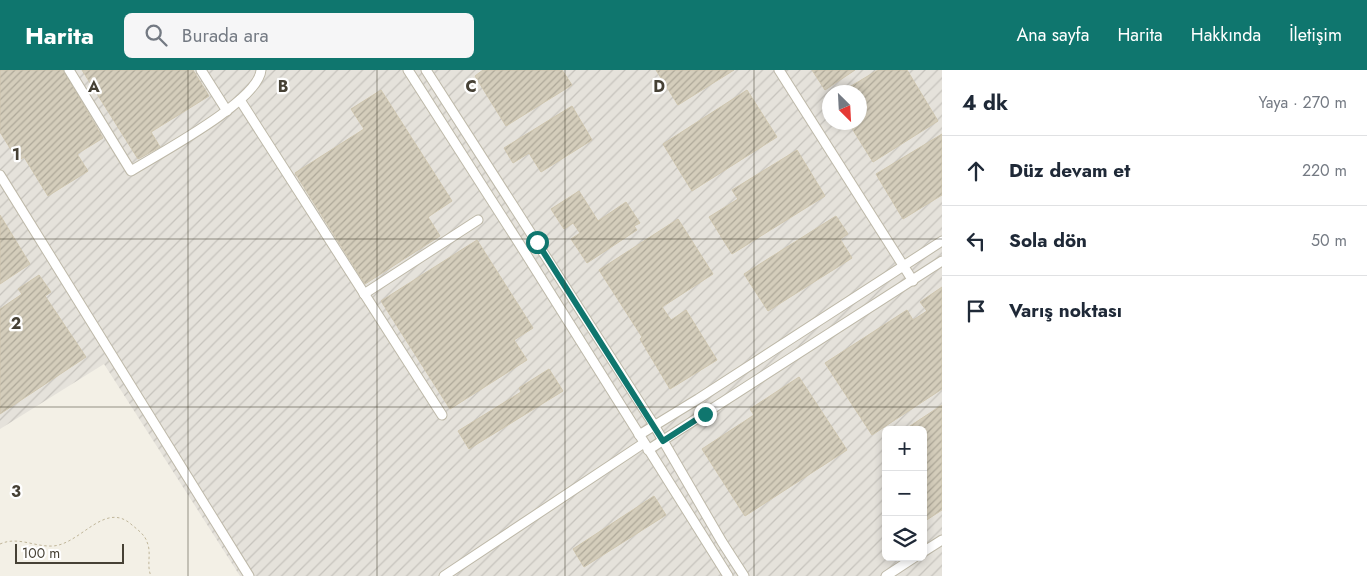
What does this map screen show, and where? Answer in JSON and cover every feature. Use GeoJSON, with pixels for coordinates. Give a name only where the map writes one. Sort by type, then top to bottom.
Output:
{"type":"FeatureCollection","features":[{"type":"Feature","properties":{"kind":"street"},"geometry":{"type":"LineString","coordinates":[[69,70],[131,171],[227,111],[252,88],[261,75],[261,70]]}},
{"type":"Feature","properties":{"kind":"street"},"geometry":{"type":"LineString","coordinates":[[201,70],[227,111]]}},
{"type":"Feature","properties":{"kind":"street"},"geometry":{"type":"LineString","coordinates":[[408,70],[728,576]]}},
{"type":"Feature","properties":{"kind":"street"},"geometry":{"type":"LineString","coordinates":[[426,70],[654,426],[744,576]]}},
{"type":"Feature","properties":{"kind":"street"},"geometry":{"type":"LineString","coordinates":[[779,70],[913,281]]}},
{"type":"Feature","properties":{"kind":"street"},"geometry":{"type":"LineString","coordinates":[[240,100],[442,416]]}},
{"type":"Feature","properties":{"kind":"street"},"geometry":{"type":"LineString","coordinates":[[0,175],[249,576]]}},
{"type":"Feature","properties":{"kind":"street"},"geometry":{"type":"LineString","coordinates":[[364,294],[478,220]]}},
{"type":"Feature","properties":{"kind":"street"},"geometry":{"type":"LineString","coordinates":[[639,435],[942,241]]}},
{"type":"Feature","properties":{"kind":"street"},"geometry":{"type":"LineString","coordinates":[[524,251],[537,242]]}},
{"type":"Feature","properties":{"kind":"street"},"geometry":{"type":"LineString","coordinates":[[444,576],[646,447],[663,441],[942,262]]}},
{"type":"Feature","properties":{"kind":"street"},"geometry":{"type":"LineString","coordinates":[[927,549],[942,540]]}},
{"type":"Feature","properties":{"kind":"street"},"geometry":{"type":"LineString","coordinates":[[886,576],[909,561]]}},
{"type":"Feature","properties":{"kind":"path"},"geometry":{"type":"LineString","coordinates":[[0,544],[17,540],[53,546],[71,541],[105,518],[118,517],[130,523],[147,541],[149,547],[148,563],[151,576]]}},
{"type":"Feature","properties":{"kind":"shaded area"},"geometry":{"type":"Polygon","coordinates":[[[0,70],[942,70],[942,576],[240,576],[104,364],[0,429],[0,70]]]}},
{"type":"Feature","properties":{"kind":"building"},"geometry":{"type":"Polygon","coordinates":[[[0,70],[63,70],[103,138],[77,154],[88,171],[48,196],[24,157],[18,161],[0,132],[0,70]]]}},
{"type":"Feature","properties":{"kind":"building"},"geometry":{"type":"Polygon","coordinates":[[[82,70],[193,70],[209,96],[151,132],[160,147],[138,159],[82,70]]]}},
{"type":"Feature","properties":{"kind":"building"},"geometry":{"type":"Polygon","coordinates":[[[483,70],[562,70],[572,85],[506,126],[475,76],[483,70]]]}},
{"type":"Feature","properties":{"kind":"building"},"geometry":{"type":"Polygon","coordinates":[[[656,70],[734,70],[678,105],[656,70]]]}},
{"type":"Feature","properties":{"kind":"building"},"geometry":{"type":"Polygon","coordinates":[[[812,70],[855,70],[832,85],[822,85],[812,70]]]}},
{"type":"Feature","properties":{"kind":"building"},"geometry":{"type":"Polygon","coordinates":[[[878,70],[907,70],[938,121],[873,162],[853,130],[867,130],[867,85],[853,85],[878,70]]]}},
{"type":"Feature","properties":{"kind":"building"},"geometry":{"type":"Polygon","coordinates":[[[381,90],[452,201],[428,217],[440,236],[365,284],[295,173],[364,129],[351,109],[381,90]]]}},
{"type":"Feature","properties":{"kind":"building"},"geometry":{"type":"Polygon","coordinates":[[[747,90],[777,137],[692,191],[663,144],[747,90]]]}},
{"type":"Feature","properties":{"kind":"building"},"geometry":{"type":"Polygon","coordinates":[[[572,106],[592,140],[541,172],[529,153],[513,163],[504,148],[572,106]]]}},
{"type":"Feature","properties":{"kind":"building"},"geometry":{"type":"Polygon","coordinates":[[[942,134],[942,195],[903,219],[876,174],[942,134]]]}},
{"type":"Feature","properties":{"kind":"building"},"geometry":{"type":"Polygon","coordinates":[[[797,150],[825,196],[732,254],[709,217],[738,199],[732,190],[797,150]]]}},
{"type":"Feature","properties":{"kind":"building"},"geometry":{"type":"Polygon","coordinates":[[[579,191],[598,221],[626,202],[640,223],[634,226],[637,230],[587,263],[571,239],[580,233],[573,223],[564,229],[551,209],[579,191]]]}},
{"type":"Feature","properties":{"kind":"building"},"geometry":{"type":"Polygon","coordinates":[[[0,215],[30,264],[0,284],[0,215]]]}},
{"type":"Feature","properties":{"kind":"building"},"geometry":{"type":"Polygon","coordinates":[[[836,216],[848,234],[840,239],[852,258],[768,311],[744,274],[836,216]]]}},
{"type":"Feature","properties":{"kind":"building"},"geometry":{"type":"Polygon","coordinates":[[[678,219],[713,274],[662,307],[671,320],[686,310],[717,360],[670,389],[640,339],[642,337],[599,270],[678,219]]]}},
{"type":"Feature","properties":{"kind":"building"},"geometry":{"type":"Polygon","coordinates":[[[477,240],[533,328],[514,340],[527,360],[450,409],[381,301],[477,240]]]}},
{"type":"Feature","properties":{"kind":"building"},"geometry":{"type":"Polygon","coordinates":[[[39,275],[51,292],[45,296],[86,357],[0,414],[0,309],[22,294],[18,289],[39,275]]]}},
{"type":"Feature","properties":{"kind":"building"},"geometry":{"type":"Polygon","coordinates":[[[942,287],[942,389],[886,426],[882,426],[882,428],[872,435],[825,363],[907,310],[913,320],[927,311],[920,302],[942,287]]]}},
{"type":"Feature","properties":{"kind":"building"},"geometry":{"type":"Polygon","coordinates":[[[549,369],[563,391],[469,449],[458,431],[521,392],[519,388],[549,369]]]}},
{"type":"Feature","properties":{"kind":"building"},"geometry":{"type":"Polygon","coordinates":[[[799,377],[847,450],[745,516],[702,449],[754,415],[750,409],[799,377]]]}},
{"type":"Feature","properties":{"kind":"building"},"geometry":{"type":"Polygon","coordinates":[[[942,405],[942,510],[927,520],[927,426],[910,426],[942,405]]]}},
{"type":"Feature","properties":{"kind":"building"},"geometry":{"type":"Polygon","coordinates":[[[654,496],[666,515],[584,567],[573,549],[654,496]]]}},
{"type":"Feature","properties":{"kind":"route"},"geometry":{"type":"LineString","coordinates":[[537,242],[663,441],[705,414]]}}]}
